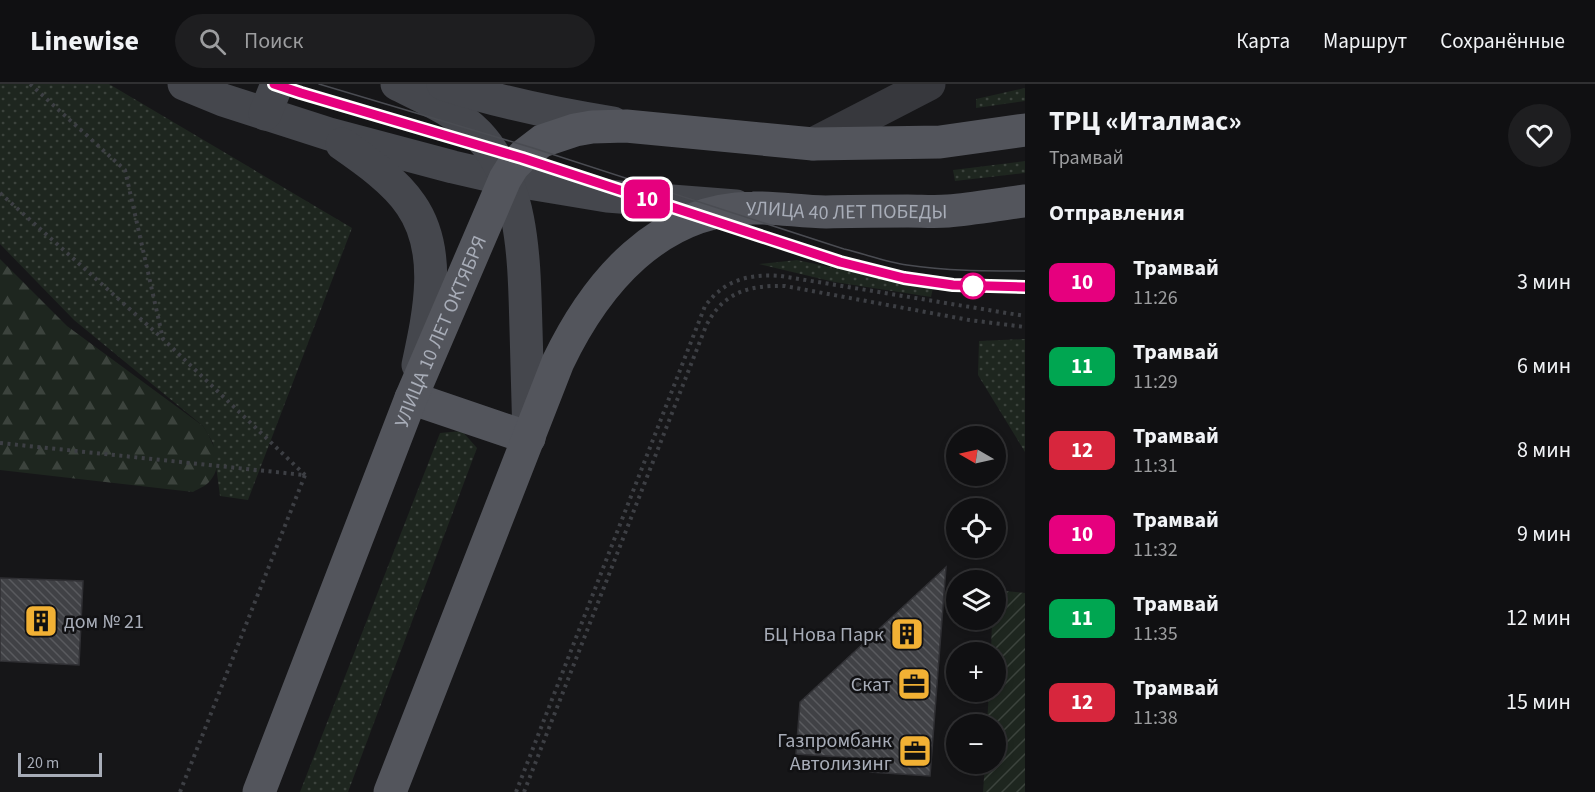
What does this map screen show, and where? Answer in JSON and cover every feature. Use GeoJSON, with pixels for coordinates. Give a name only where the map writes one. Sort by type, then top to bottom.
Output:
{"type":"FeatureCollection","features":[{"type":"Feature","properties":{"kind":"main road","name":"УЛИЦА 40 ЛЕТ ПОБЕДЫ"},"geometry":{"type":"LineString","coordinates":[[184,84],[223,100],[271,99],[329,134],[453,167],[505,179],[608,196],[813,212],[948,211],[1025,201]]}},
{"type":"Feature","properties":{"kind":"main road"},"geometry":{"type":"LineString","coordinates":[[397,84],[454,114],[469,125],[498,162],[516,208],[524,258],[529,438]]}},
{"type":"Feature","properties":{"kind":"main road"},"geometry":{"type":"LineString","coordinates":[[443,84],[517,104],[626,126]]}},
{"type":"Feature","properties":{"kind":"main road","name":"УЛИЦА 10 ЛЕТ ОКТЯБРЯ"},"geometry":{"type":"LineString","coordinates":[[259,792],[411,398],[505,179],[513,166],[542,141],[584,128],[626,126],[813,144]]}},
{"type":"Feature","properties":{"kind":"main road"},"geometry":{"type":"LineString","coordinates":[[813,144],[940,142],[1025,130]]}},
{"type":"Feature","properties":{"kind":"main road"},"geometry":{"type":"LineString","coordinates":[[329,134],[364,159],[395,186],[411,204],[423,227],[430,256],[431,287],[424,337],[411,398],[529,438]]}},
{"type":"Feature","properties":{"kind":"main road"},"geometry":{"type":"LineString","coordinates":[[390,792],[558,362],[576,326],[609,282],[643,247],[676,226],[720,212],[752,208]]}},
{"type":"Feature","properties":{"kind":"street"},"geometry":{"type":"LineString","coordinates":[[813,144],[929,84]]}},
{"type":"Feature","properties":{"kind":"path"},"geometry":{"type":"LineString","coordinates":[[30,84],[125,170],[163,339]]}},
{"type":"Feature","properties":{"kind":"path"},"geometry":{"type":"LineString","coordinates":[[0,193],[163,339],[305,476]]}},
{"type":"Feature","properties":{"kind":"path"},"geometry":{"type":"LineString","coordinates":[[516,792],[705,306],[718,291],[738,280],[765,275],[781,276],[1025,316]]}},
{"type":"Feature","properties":{"kind":"path"},"geometry":{"type":"LineString","coordinates":[[524,792],[706,326],[720,304],[744,291],[778,286],[969,320],[1025,327]]}},
{"type":"Feature","properties":{"kind":"path"},"geometry":{"type":"LineString","coordinates":[[0,442],[305,476]]}},
{"type":"Feature","properties":{"kind":"path"},"geometry":{"type":"LineString","coordinates":[[180,792],[305,476]]}},
{"type":"Feature","properties":{"kind":"green space"},"geometry":{"type":"Polygon","coordinates":[[[0,84],[109,84],[352,228],[248,500],[220,496],[213,443],[203,426],[74,320],[0,244],[0,84]]]}},
{"type":"Feature","properties":{"kind":"green space"},"geometry":{"type":"Polygon","coordinates":[[[1025,88],[1025,101],[976,108],[976,99],[1025,88]]]}},
{"type":"Feature","properties":{"kind":"green space"},"geometry":{"type":"Polygon","coordinates":[[[1025,161],[1025,173],[955,181],[953,170],[1025,161]]]}},
{"type":"Feature","properties":{"kind":"green space"},"geometry":{"type":"Polygon","coordinates":[[[0,259],[67,326],[203,426],[214,446],[217,460],[217,467],[208,483],[193,492],[0,470],[0,259]]]}},
{"type":"Feature","properties":{"kind":"green space"},"geometry":{"type":"Polygon","coordinates":[[[797,260],[933,288],[931,297],[834,282],[759,264],[797,260]]]}},
{"type":"Feature","properties":{"kind":"green space"},"geometry":{"type":"Polygon","coordinates":[[[1025,339],[1025,452],[978,375],[979,341],[1025,339]]]}},
{"type":"Feature","properties":{"kind":"green space"},"geometry":{"type":"Polygon","coordinates":[[[462,431],[477,448],[348,792],[300,792],[440,433],[462,431]]]}},
{"type":"Feature","properties":{"kind":"green space"},"geometry":{"type":"Polygon","coordinates":[[[1006,591],[1025,593],[1025,792],[983,792],[984,774],[1006,774],[1006,714],[988,714],[988,702],[1006,702],[1006,642],[991,642],[992,630],[1006,630],[1006,591]]]}},
{"type":"Feature","properties":{"kind":"building","name":"БЦ Нова Парк"},"geometry":{"type":"Polygon","coordinates":[[[946,567],[930,776],[870,772],[871,759],[796,754],[800,702],[946,567]]]}},
{"type":"Feature","properties":{"kind":"building","name":"дом № 21"},"geometry":{"type":"Polygon","coordinates":[[[0,578],[83,581],[79,665],[0,661],[0,578]]]}},
{"type":"Feature","properties":{"kind":"tram line"},"geometry":{"type":"LineString","coordinates":[[274,84],[522,158],[840,262],[904,278],[953,285],[1025,287]]}},
{"type":"Feature","properties":{"kind":"tram line","name":"10"},"geometry":{"type":"LineString","coordinates":[[274,84],[522,158],[840,262],[904,278],[953,285],[1025,287]]}},
{"type":"Feature","properties":{"kind":"tram line"},"geometry":{"type":"LineString","coordinates":[[319,84],[533,148],[883,260],[936,268],[1025,271]]}},
{"type":"Feature","properties":{"kind":"place","name":"дом № 21"},"geometry":{"type":"Point","coordinates":[41,621]}},
{"type":"Feature","properties":{"kind":"place","name":"БЦ Нова Парк"},"geometry":{"type":"Point","coordinates":[907,634]}},
{"type":"Feature","properties":{"kind":"place","name":"Скат"},"geometry":{"type":"Point","coordinates":[914,684]}},
{"type":"Feature","properties":{"kind":"place","name":"Газпромбанк Автолизинг"},"geometry":{"type":"Point","coordinates":[915,751]}}]}
